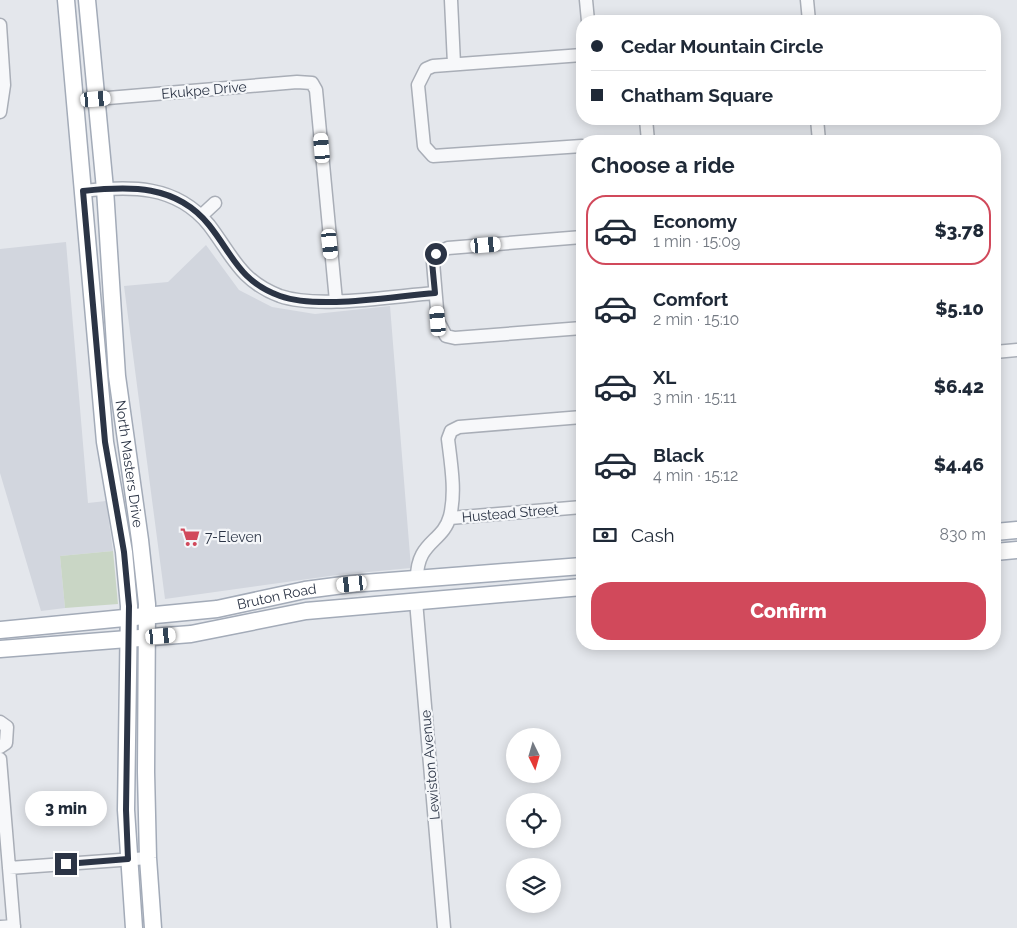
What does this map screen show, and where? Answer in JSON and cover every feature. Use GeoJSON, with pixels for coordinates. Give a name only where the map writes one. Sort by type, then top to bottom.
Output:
{"type":"FeatureCollection","features":[{"type":"Feature","properties":{"kind":"main road","name":"North Masters Drive"},"geometry":{"type":"LineString","coordinates":[[66,0],[105,442],[124,552],[129,617],[126,810],[134,928]]}},
{"type":"Feature","properties":{"kind":"main road","name":"North Masters Drive"},"geometry":{"type":"LineString","coordinates":[[87,0],[105,189],[117,376],[140,540],[147,616],[146,772],[148,858],[153,928]]}},
{"type":"Feature","properties":{"kind":"main road"},"geometry":{"type":"LineString","coordinates":[[1001,531],[1017,530]]}},
{"type":"Feature","properties":{"kind":"main road"},"geometry":{"type":"LineString","coordinates":[[1001,551],[1017,550]]}},
{"type":"Feature","properties":{"kind":"main road","name":"Bruton Road"},"geometry":{"type":"LineString","coordinates":[[0,630],[217,609],[305,590],[576,566]]}},
{"type":"Feature","properties":{"kind":"main road"},"geometry":{"type":"LineString","coordinates":[[565,567],[575,588]]}},
{"type":"Feature","properties":{"kind":"main road"},"geometry":{"type":"LineString","coordinates":[[416,601],[417,580]]}},
{"type":"Feature","properties":{"kind":"main road","name":"Bruton Road"},"geometry":{"type":"LineString","coordinates":[[0,648],[148,638],[222,629],[306,611],[575,588]]}},
{"type":"Feature","properties":{"kind":"main road"},"geometry":{"type":"LineString","coordinates":[[305,590],[306,611]]}},
{"type":"Feature","properties":{"kind":"street"},"geometry":{"type":"LineString","coordinates":[[451,0],[454,64]]}},
{"type":"Feature","properties":{"kind":"street"},"geometry":{"type":"LineString","coordinates":[[586,0],[587,15]]}},
{"type":"Feature","properties":{"kind":"street"},"geometry":{"type":"LineString","coordinates":[[807,0],[808,15]]}},
{"type":"Feature","properties":{"kind":"street"},"geometry":{"type":"LineString","coordinates":[[0,25],[4,85],[0,112]]}},
{"type":"Feature","properties":{"kind":"street"},"geometry":{"type":"LineString","coordinates":[[576,55],[454,64],[426,69],[418,85],[424,146],[433,156],[576,146]]}},
{"type":"Feature","properties":{"kind":"street","name":"Ekukpe Drive"},"geometry":{"type":"LineString","coordinates":[[96,99],[297,82],[312,83],[316,90],[336,301]]}},
{"type":"Feature","properties":{"kind":"street"},"geometry":{"type":"LineString","coordinates":[[83,191],[128,187],[163,193],[184,203],[201,216],[238,267],[264,289],[281,296],[303,301],[336,301],[435,293]]}},
{"type":"Feature","properties":{"kind":"street"},"geometry":{"type":"LineString","coordinates":[[201,216],[215,202]]}},
{"type":"Feature","properties":{"kind":"street"},"geometry":{"type":"LineString","coordinates":[[576,238],[441,250],[432,262],[438,321],[441,330],[446,336],[454,338],[576,328]]}},
{"type":"Feature","properties":{"kind":"street"},"geometry":{"type":"LineString","coordinates":[[1001,351],[1017,350]]}},
{"type":"Feature","properties":{"kind":"street"},"geometry":{"type":"LineString","coordinates":[[450,518],[452,497],[448,439],[451,432],[459,427],[576,417]]}},
{"type":"Feature","properties":{"kind":"street","name":"Hustead Street"},"geometry":{"type":"LineString","coordinates":[[417,580],[420,555],[450,518],[576,508]]}},
{"type":"Feature","properties":{"kind":"street","name":"Lewiston Avenue"},"geometry":{"type":"LineString","coordinates":[[416,601],[444,928]]}},
{"type":"Feature","properties":{"kind":"street"},"geometry":{"type":"LineString","coordinates":[[0,722],[7,727],[7,739],[6,743],[0,746]]}},
{"type":"Feature","properties":{"kind":"street"},"geometry":{"type":"LineString","coordinates":[[0,759],[3,821],[14,927],[0,927]]}},
{"type":"Feature","properties":{"kind":"street"},"geometry":{"type":"LineString","coordinates":[[9,868],[148,858]]}},
{"type":"Feature","properties":{"kind":"shaded area"},"geometry":{"type":"Polygon","coordinates":[[[66,242],[88,503],[106,501],[113,551],[60,556],[65,608],[41,611],[0,473],[0,249],[66,242]]]}},
{"type":"Feature","properties":{"kind":"shaded area"},"geometry":{"type":"Polygon","coordinates":[[[206,245],[239,290],[272,307],[315,314],[390,306],[411,568],[337,575],[165,599],[124,286],[168,282],[206,245]]]}},
{"type":"Feature","properties":{"kind":"green space"},"geometry":{"type":"Polygon","coordinates":[[[113,551],[118,604],[65,608],[60,556],[113,551]]]}},
{"type":"Feature","properties":{"kind":"place","name":"7-Eleven"},"geometry":{"type":"Point","coordinates":[190,537]}},
{"type":"Feature","properties":{"kind":"route"},"geometry":{"type":"LineString","coordinates":[[66,864],[128,859],[126,742],[129,688],[129,606],[124,552],[105,442],[83,191],[128,187],[163,193],[184,203],[201,216],[238,267],[251,279],[264,289],[281,296],[303,301],[320,302],[435,293],[432,262],[436,254]]}}]}
